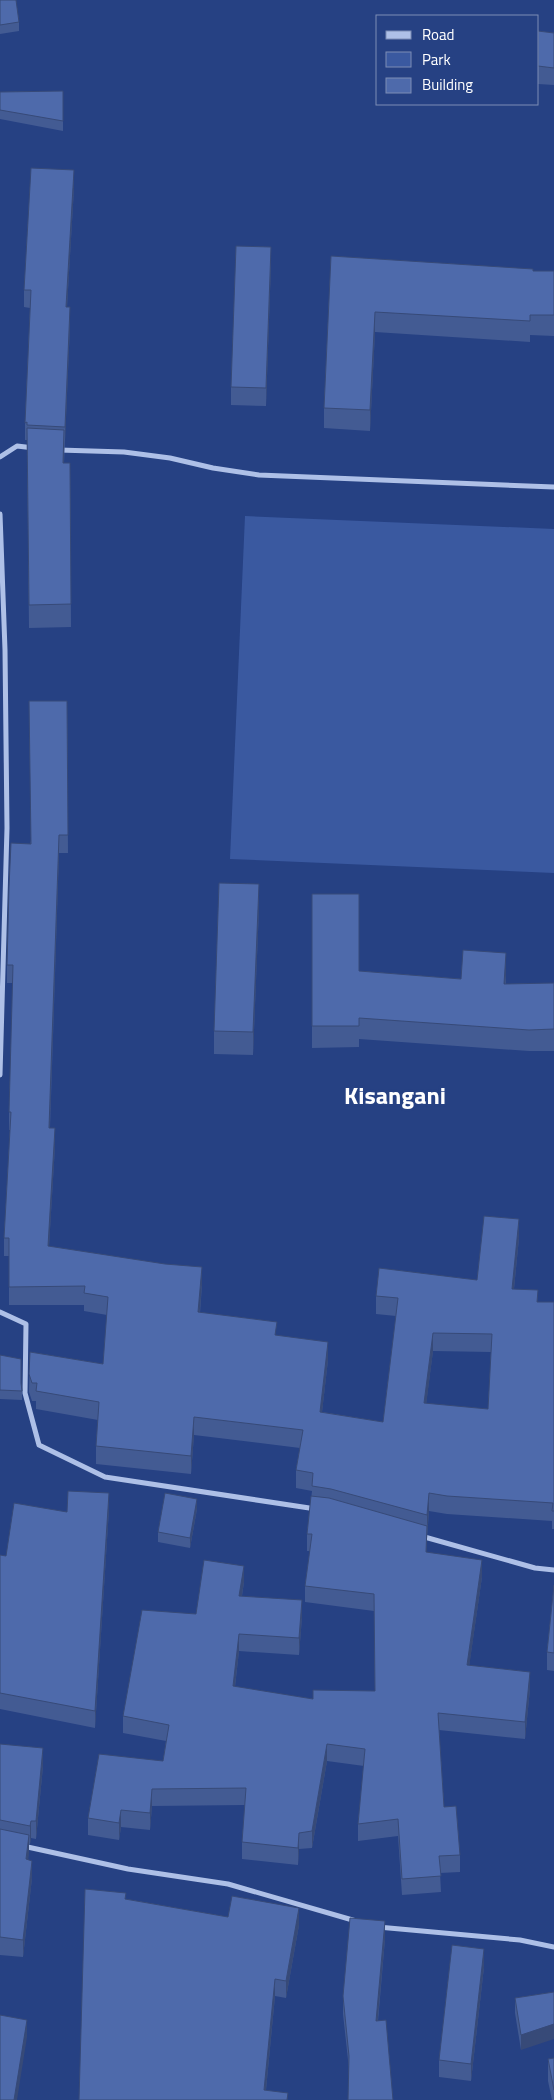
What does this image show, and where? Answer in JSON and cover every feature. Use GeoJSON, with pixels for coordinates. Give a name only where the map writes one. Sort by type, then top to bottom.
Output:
{"type":"FeatureCollection","features":[{"type":"Feature","properties":{"kind":"street"},"geometry":{"type":"LineString","coordinates":[[0,457],[17,446],[43,449]]}},
{"type":"Feature","properties":{"kind":"street"},"geometry":{"type":"LineString","coordinates":[[52,450],[124,452],[170,458],[212,468],[259,475],[554,487]]}},
{"type":"Feature","properties":{"kind":"street"},"geometry":{"type":"LineString","coordinates":[[0,514],[6,650],[0,1075]]}},
{"type":"Feature","properties":{"kind":"street"},"geometry":{"type":"LineString","coordinates":[[0,1312],[26,1324],[25,1393],[39,1445],[105,1477],[320,1510]]}},
{"type":"Feature","properties":{"kind":"street"},"geometry":{"type":"LineString","coordinates":[[414,1534],[535,1568],[554,1570]]}},
{"type":"Feature","properties":{"kind":"street"},"geometry":{"type":"LineString","coordinates":[[18,1846],[128,1869],[228,1884],[366,1924]]}},
{"type":"Feature","properties":{"kind":"street"},"geometry":{"type":"LineString","coordinates":[[375,1926],[520,1940],[554,1947]]}},
{"type":"Feature","properties":{"kind":"green space"},"geometry":{"type":"Polygon","coordinates":[[[245,516],[554,529],[554,873],[230,859],[245,516]]]}},
{"type":"Feature","properties":{"kind":"building"},"geometry":{"type":"Polygon","coordinates":[[[0,0],[16,0],[19,22],[0,25],[0,0]]]}},
{"type":"Feature","properties":{"kind":"building"},"geometry":{"type":"Polygon","coordinates":[[[539,31],[554,33],[554,68],[539,66],[539,31]]]}},
{"type":"Feature","properties":{"kind":"building"},"geometry":{"type":"Polygon","coordinates":[[[63,91],[63,121],[0,110],[0,92],[63,91]]]}},
{"type":"Feature","properties":{"kind":"building"},"geometry":{"type":"Polygon","coordinates":[[[31,168],[74,170],[66,307],[70,307],[65,427],[27,425],[27,422],[25,423],[31,290],[24,290],[31,168]]]}},
{"type":"Feature","properties":{"kind":"building"},"geometry":{"type":"Polygon","coordinates":[[[236,246],[271,247],[266,388],[231,387],[236,246]]]}},
{"type":"Feature","properties":{"kind":"building"},"geometry":{"type":"Polygon","coordinates":[[[331,256],[554,271],[554,315],[530,315],[530,321],[375,312],[370,410],[324,408],[331,256]]]}},
{"type":"Feature","properties":{"kind":"building"},"geometry":{"type":"Polygon","coordinates":[[[27,428],[64,430],[63,463],[70,463],[71,604],[29,605],[27,428]]]}},
{"type":"Feature","properties":{"kind":"building"},"geometry":{"type":"Polygon","coordinates":[[[29,701],[67,701],[68,835],[59,835],[49,1128],[55,1128],[48,1246],[165,1264],[202,1267],[198,1312],[277,1322],[275,1335],[328,1342],[320,1412],[383,1422],[398,1298],[376,1296],[379,1268],[477,1280],[484,1216],[519,1219],[512,1289],[538,1290],[537,1302],[554,1302],[554,1511],[552,1511],[553,1503],[447,1496],[429,1493],[427,1515],[331,1489],[312,1486],[313,1473],[296,1470],[303,1430],[194,1417],[191,1456],[96,1446],[99,1402],[36,1391],[37,1383],[32,1383],[29,1374],[30,1352],[103,1364],[108,1297],[84,1293],[85,1286],[9,1287],[9,1238],[4,1238],[11,1112],[9,1112],[13,965],[7,965],[11,843],[31,844],[29,701]],[[433,1333],[424,1403],[488,1409],[492,1334],[433,1333]]]}},
{"type":"Feature","properties":{"kind":"building"},"geometry":{"type":"Polygon","coordinates":[[[219,883],[259,884],[253,1032],[214,1031],[219,883]]]}},
{"type":"Feature","properties":{"kind":"building"},"geometry":{"type":"Polygon","coordinates":[[[312,894],[359,894],[359,971],[461,979],[463,950],[506,953],[504,984],[554,983],[554,1029],[529,1030],[359,1018],[359,1026],[312,1026],[312,894]]]}},
{"type":"Feature","properties":{"kind":"building"},"geometry":{"type":"Polygon","coordinates":[[[0,1355],[21,1359],[22,1391],[0,1390],[0,1355]]]}},
{"type":"Feature","properties":{"kind":"building"},"geometry":{"type":"Polygon","coordinates":[[[68,1491],[109,1493],[95,1711],[0,1693],[0,1555],[6,1556],[14,1503],[67,1512],[68,1491]]]}},
{"type":"Feature","properties":{"kind":"building"},"geometry":{"type":"Polygon","coordinates":[[[165,1493],[197,1499],[190,1538],[158,1532],[165,1493]]]}},
{"type":"Feature","properties":{"kind":"building"},"geometry":{"type":"Polygon","coordinates":[[[311,1496],[329,1498],[427,1526],[426,1552],[482,1560],[467,1665],[530,1672],[525,1722],[438,1713],[444,1807],[456,1806],[460,1855],[439,1856],[441,1876],[402,1879],[398,1819],[358,1824],[365,1749],[327,1744],[312,1831],[299,1833],[298,1848],[242,1842],[246,1788],[152,1789],[150,1813],[121,1810],[119,1823],[88,1818],[99,1754],[163,1761],[169,1725],[123,1716],[142,1610],[196,1614],[204,1560],[244,1566],[239,1596],[302,1600],[299,1638],[239,1634],[233,1686],[313,1699],[313,1690],[375,1691],[374,1594],[305,1586],[312,1534],[307,1534],[311,1496]]]}},
{"type":"Feature","properties":{"kind":"building"},"geometry":{"type":"Polygon","coordinates":[[[554,1585],[554,1653],[547,1652],[554,1585]]]}},
{"type":"Feature","properties":{"kind":"building"},"geometry":{"type":"Polygon","coordinates":[[[0,1744],[43,1748],[36,1821],[31,1821],[30,1826],[0,1820],[0,1744]]]}},
{"type":"Feature","properties":{"kind":"building"},"geometry":{"type":"Polygon","coordinates":[[[0,1829],[29,1835],[26,1859],[32,1861],[23,1940],[0,1937],[0,1829]]]}},
{"type":"Feature","properties":{"kind":"building"},"geometry":{"type":"Polygon","coordinates":[[[85,1889],[126,1893],[125,1899],[228,1917],[232,1896],[299,1908],[286,1981],[275,1979],[264,2090],[288,2093],[287,2100],[79,2100],[85,1889]]]}},
{"type":"Feature","properties":{"kind":"building"},"geometry":{"type":"Polygon","coordinates":[[[350,1918],[385,1921],[376,2021],[386,2020],[393,2100],[348,2100],[349,2056],[343,1996],[350,1918]]]}},
{"type":"Feature","properties":{"kind":"building"},"geometry":{"type":"Polygon","coordinates":[[[452,1945],[484,1949],[471,2064],[439,2060],[452,1945]]]}},
{"type":"Feature","properties":{"kind":"building"},"geometry":{"type":"Polygon","coordinates":[[[554,1992],[554,2024],[521,2035],[515,1998],[554,1992]]]}},
{"type":"Feature","properties":{"kind":"building"},"geometry":{"type":"Polygon","coordinates":[[[0,2015],[27,2020],[14,2100],[0,2100],[0,2015]]]}},
{"type":"Feature","properties":{"kind":"building"},"geometry":{"type":"Polygon","coordinates":[[[554,2058],[554,2090],[548,2059],[554,2058]]]}},
{"type":"Feature","properties":{"kind":"district","name":"Kisangani"},"geometry":{"type":"Point","coordinates":[395,1095]}}]}
